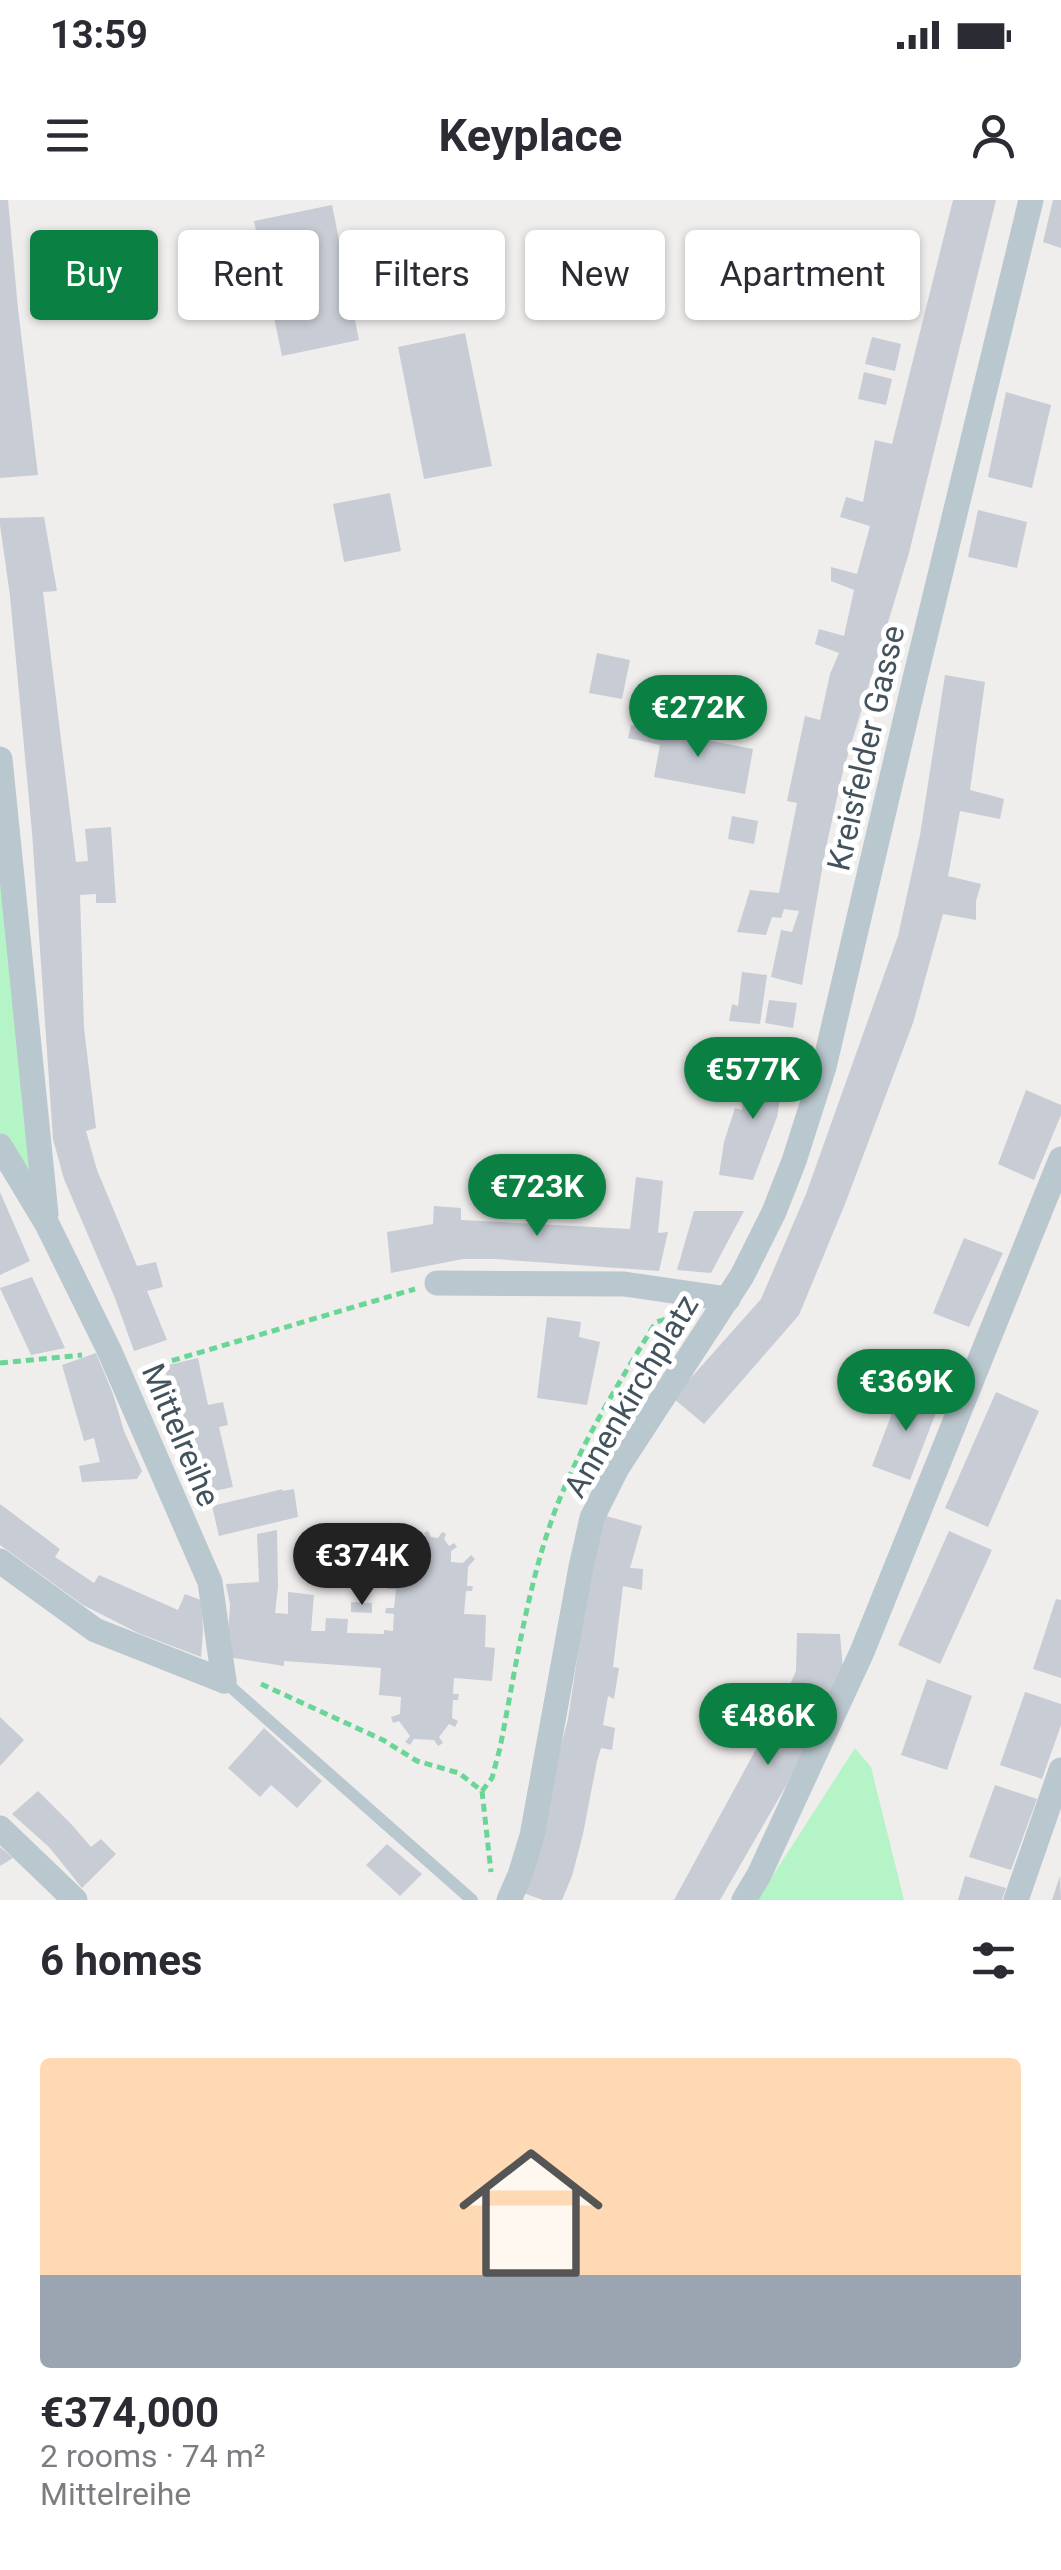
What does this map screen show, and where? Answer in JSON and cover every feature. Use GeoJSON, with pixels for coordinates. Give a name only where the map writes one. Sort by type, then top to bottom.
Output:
{"type":"FeatureCollection","features":[{"type":"Feature","properties":{"kind":"street","name":"Kreisfelder Gasse"},"geometry":{"type":"LineString","coordinates":[[728,1299],[774,1212],[824,1067],[1032,200]]}},
{"type":"Feature","properties":{"kind":"street","name":"Mittelreihe"},"geometry":{"type":"LineString","coordinates":[[0,759],[47,1224]]}},
{"type":"Feature","properties":{"kind":"street","name":"Mittelreihe"},"geometry":{"type":"LineString","coordinates":[[0,1146],[47,1224],[109,1350],[210,1582],[224,1681]]}},
{"type":"Feature","properties":{"kind":"street"},"geometry":{"type":"LineString","coordinates":[[744,1900],[862,1652],[1061,1158]]}},
{"type":"Feature","properties":{"kind":"street","name":"Annenkirchplatz"},"geometry":{"type":"LineString","coordinates":[[437,1282],[624,1284],[728,1299],[624,1457],[592,1518],[532,1836],[520,1875],[500,1891]]}},
{"type":"Feature","properties":{"kind":"street"},"geometry":{"type":"LineString","coordinates":[[0,1560],[95,1630],[224,1681]]}},
{"type":"Feature","properties":{"kind":"street"},"geometry":{"type":"LineString","coordinates":[[1016,1900],[1061,1770]]}},
{"type":"Feature","properties":{"kind":"street"},"geometry":{"type":"LineString","coordinates":[[0,1828],[74,1900]]}},
{"type":"Feature","properties":{"kind":"lane"},"geometry":{"type":"LineString","coordinates":[[224,1681],[472,1900]]}},
{"type":"Feature","properties":{"kind":"path"},"geometry":{"type":"LineString","coordinates":[[120,1376],[437,1282]]}},
{"type":"Feature","properties":{"kind":"path"},"geometry":{"type":"LineString","coordinates":[[0,1363],[109,1350]]}},
{"type":"Feature","properties":{"kind":"path"},"geometry":{"type":"LineString","coordinates":[[224,1681],[262,1684],[383,1740],[417,1761],[459,1772],[482,1792],[500,1891]]}},
{"type":"Feature","properties":{"kind":"green space"},"geometry":{"type":"Polygon","coordinates":[[[0,759],[47,1224],[0,1146],[0,759]]]}},
{"type":"Feature","properties":{"kind":"green space"},"geometry":{"type":"Polygon","coordinates":[[[855,1748],[871,1767],[904,1900],[757,1900],[855,1748]]]}},
{"type":"Feature","properties":{"kind":"building"},"geometry":{"type":"Polygon","coordinates":[[[0,200],[8,200],[38,475],[0,478],[0,200]]]}},
{"type":"Feature","properties":{"kind":"building"},"geometry":{"type":"Polygon","coordinates":[[[953,200],[996,200],[909,553],[843,771],[802,985],[771,977],[781,930],[792,932],[799,911],[784,909],[781,918],[772,917],[766,935],[737,932],[750,890],[779,893],[797,803],[787,801],[805,716],[820,720],[839,653],[815,644],[819,629],[844,636],[854,590],[831,581],[831,567],[857,574],[870,526],[840,517],[846,497],[863,502],[875,440],[892,444],[953,200]]]}},
{"type":"Feature","properties":{"kind":"building"},"geometry":{"type":"Polygon","coordinates":[[[1053,200],[1061,200],[1061,248],[1043,242],[1053,200]]]}},
{"type":"Feature","properties":{"kind":"building"},"geometry":{"type":"Polygon","coordinates":[[[332,205],[339,240],[339,320],[355,320],[359,340],[282,356],[275,320],[319,320],[319,230],[256,230],[254,221],[332,205]]]}},
{"type":"Feature","properties":{"kind":"building"},"geometry":{"type":"Polygon","coordinates":[[[465,333],[492,466],[424,479],[398,347],[465,333]]]}},
{"type":"Feature","properties":{"kind":"building"},"geometry":{"type":"Polygon","coordinates":[[[872,337],[901,344],[895,371],[865,364],[872,337]]]}},
{"type":"Feature","properties":{"kind":"building"},"geometry":{"type":"Polygon","coordinates":[[[864,372],[892,379],[886,405],[858,399],[864,372]]]}},
{"type":"Feature","properties":{"kind":"building"},"geometry":{"type":"Polygon","coordinates":[[[1006,392],[1051,405],[1032,488],[988,477],[1006,392]]]}},
{"type":"Feature","properties":{"kind":"building"},"geometry":{"type":"Polygon","coordinates":[[[390,493],[401,551],[344,562],[333,504],[390,493]]]}},
{"type":"Feature","properties":{"kind":"building"},"geometry":{"type":"Polygon","coordinates":[[[978,510],[1027,522],[1017,568],[968,557],[978,510]]]}},
{"type":"Feature","properties":{"kind":"building"},"geometry":{"type":"Polygon","coordinates":[[[44,517],[57,591],[43,592],[76,862],[88,861],[85,829],[111,827],[116,903],[96,903],[96,894],[80,895],[84,1028],[96,1128],[86,1131],[97,1170],[137,1266],[156,1262],[163,1287],[147,1291],[167,1340],[134,1351],[64,1179],[53,1139],[32,832],[0,525],[0,518],[44,517]]]}},
{"type":"Feature","properties":{"kind":"building"},"geometry":{"type":"Polygon","coordinates":[[[597,653],[630,660],[622,699],[589,693],[597,653]]]}},
{"type":"Feature","properties":{"kind":"building"},"geometry":{"type":"Polygon","coordinates":[[[945,675],[985,682],[970,790],[1004,799],[1000,819],[960,811],[948,876],[981,884],[976,920],[943,914],[913,1023],[799,1315],[704,1424],[673,1398],[761,1299],[806,1194],[898,936],[920,835],[945,675]]]}},
{"type":"Feature","properties":{"kind":"building"},"geometry":{"type":"Polygon","coordinates":[[[631,725],[753,749],[745,794],[654,777],[660,745],[628,738],[631,725]]]}},
{"type":"Feature","properties":{"kind":"building"},"geometry":{"type":"Polygon","coordinates":[[[732,816],[758,821],[754,844],[728,839],[732,816]]]}},
{"type":"Feature","properties":{"kind":"building"},"geometry":{"type":"Polygon","coordinates":[[[742,972],[767,975],[760,1024],[729,1021],[732,1004],[738,1006],[742,972]]]}},
{"type":"Feature","properties":{"kind":"building"},"geometry":{"type":"Polygon","coordinates":[[[769,1000],[797,1003],[793,1028],[765,1023],[769,1000]]]}},
{"type":"Feature","properties":{"kind":"building"},"geometry":{"type":"Polygon","coordinates":[[[748,1062],[785,1068],[777,1117],[753,1180],[719,1175],[735,1108],[742,1110],[748,1062]]]}},
{"type":"Feature","properties":{"kind":"building"},"geometry":{"type":"Polygon","coordinates":[[[1026,1090],[1061,1105],[1061,1115],[1034,1180],[998,1164],[1026,1090]]]}},
{"type":"Feature","properties":{"kind":"building"},"geometry":{"type":"Polygon","coordinates":[[[636,1177],[663,1181],[658,1233],[668,1232],[659,1271],[463,1259],[391,1273],[387,1232],[433,1224],[434,1206],[461,1208],[461,1220],[630,1229],[636,1177]]]}},
{"type":"Feature","properties":{"kind":"building"},"geometry":{"type":"Polygon","coordinates":[[[0,1192],[30,1261],[0,1275],[0,1192]]]}},
{"type":"Feature","properties":{"kind":"building"},"geometry":{"type":"Polygon","coordinates":[[[694,1211],[744,1211],[711,1273],[677,1270],[694,1211]]]}},
{"type":"Feature","properties":{"kind":"building"},"geometry":{"type":"Polygon","coordinates":[[[964,1238],[1003,1253],[969,1327],[933,1313],[964,1238]]]}},
{"type":"Feature","properties":{"kind":"building"},"geometry":{"type":"Polygon","coordinates":[[[32,1277],[65,1348],[31,1355],[0,1288],[32,1277]]]}},
{"type":"Feature","properties":{"kind":"building"},"geometry":{"type":"Polygon","coordinates":[[[547,1317],[581,1322],[579,1337],[600,1342],[587,1405],[537,1398],[547,1317]]]}},
{"type":"Feature","properties":{"kind":"building"},"geometry":{"type":"Polygon","coordinates":[[[96,1353],[142,1471],[137,1479],[82,1482],[79,1466],[100,1462],[94,1438],[84,1441],[62,1365],[96,1353]]]}},
{"type":"Feature","properties":{"kind":"building"},"geometry":{"type":"Polygon","coordinates":[[[198,1358],[208,1405],[223,1402],[228,1425],[219,1427],[233,1487],[196,1495],[164,1366],[198,1358]]]}},
{"type":"Feature","properties":{"kind":"building"},"geometry":{"type":"Polygon","coordinates":[[[902,1387],[940,1402],[910,1480],[872,1466],[902,1387]]]}},
{"type":"Feature","properties":{"kind":"building"},"geometry":{"type":"Polygon","coordinates":[[[996,1392],[1039,1411],[988,1527],[945,1508],[996,1392]]]}},
{"type":"Feature","properties":{"kind":"building"},"geometry":{"type":"Polygon","coordinates":[[[294,1489],[298,1517],[219,1536],[212,1506],[294,1489]]]}},
{"type":"Feature","properties":{"kind":"building"},"geometry":{"type":"Polygon","coordinates":[[[0,1504],[60,1549],[55,1557],[94,1583],[99,1575],[178,1610],[185,1594],[201,1600],[201,1657],[138,1633],[83,1605],[0,1545],[0,1504]]]}},
{"type":"Feature","properties":{"kind":"building"},"geometry":{"type":"Polygon","coordinates":[[[599,1514],[642,1526],[630,1568],[643,1569],[642,1590],[623,1586],[613,1667],[619,1668],[614,1699],[608,1696],[603,1725],[615,1728],[612,1750],[601,1748],[572,1876],[562,1900],[543,1900],[523,1893],[568,1719],[599,1514]]]}},
{"type":"Feature","properties":{"kind":"building"},"geometry":{"type":"Polygon","coordinates":[[[277,1530],[275,1613],[288,1614],[288,1592],[314,1595],[311,1631],[325,1631],[326,1618],[348,1619],[347,1633],[393,1631],[394,1614],[385,1613],[386,1608],[394,1608],[396,1589],[387,1589],[388,1583],[396,1584],[397,1566],[389,1558],[393,1554],[401,1562],[416,1564],[417,1551],[412,1548],[416,1543],[420,1546],[428,1531],[431,1537],[446,1534],[444,1539],[449,1546],[454,1543],[457,1547],[451,1551],[451,1562],[463,1563],[471,1555],[475,1559],[468,1567],[467,1586],[473,1586],[472,1591],[466,1591],[464,1614],[486,1615],[485,1647],[495,1648],[492,1681],[454,1678],[453,1694],[459,1694],[458,1700],[453,1700],[452,1718],[458,1721],[455,1727],[449,1724],[439,1737],[443,1743],[438,1746],[434,1740],[414,1739],[410,1745],[405,1742],[410,1736],[391,1717],[400,1714],[401,1697],[379,1695],[381,1668],[284,1661],[284,1666],[227,1657],[230,1604],[226,1584],[259,1582],[257,1534],[277,1530]]]}},
{"type":"Feature","properties":{"kind":"building"},"geometry":{"type":"Polygon","coordinates":[[[949,1531],[992,1550],[940,1664],[898,1645],[949,1531]]]}},
{"type":"Feature","properties":{"kind":"building"},"geometry":{"type":"Polygon","coordinates":[[[1056,1599],[1061,1600],[1061,1678],[1033,1669],[1056,1599]]]}},
{"type":"Feature","properties":{"kind":"building"},"geometry":{"type":"Polygon","coordinates":[[[351,1602],[372,1603],[372,1613],[351,1612],[351,1602]]]}},
{"type":"Feature","properties":{"kind":"building"},"geometry":{"type":"Polygon","coordinates":[[[797,1633],[840,1634],[843,1670],[805,1753],[720,1900],[674,1900],[785,1696],[796,1671],[797,1633]]]}},
{"type":"Feature","properties":{"kind":"building"},"geometry":{"type":"Polygon","coordinates":[[[927,1679],[972,1696],[947,1770],[901,1755],[927,1679]]]}},
{"type":"Feature","properties":{"kind":"building"},"geometry":{"type":"Polygon","coordinates":[[[1025,1692],[1061,1704],[1061,1725],[1042,1779],[1000,1765],[1025,1692]]]}},
{"type":"Feature","properties":{"kind":"building"},"geometry":{"type":"Polygon","coordinates":[[[0,1717],[24,1740],[0,1766],[0,1717]]]}},
{"type":"Feature","properties":{"kind":"building"},"geometry":{"type":"Polygon","coordinates":[[[264,1728],[322,1781],[297,1808],[271,1785],[260,1797],[228,1768],[264,1728]]]}},
{"type":"Feature","properties":{"kind":"building"},"geometry":{"type":"Polygon","coordinates":[[[995,1785],[1037,1799],[1011,1870],[969,1857],[995,1785]]]}},
{"type":"Feature","properties":{"kind":"building"},"geometry":{"type":"Polygon","coordinates":[[[38,1791],[91,1847],[101,1839],[116,1854],[82,1888],[49,1847],[12,1814],[38,1791]]]}},
{"type":"Feature","properties":{"kind":"building"},"geometry":{"type":"Polygon","coordinates":[[[387,1844],[422,1874],[400,1896],[366,1865],[387,1844]]]}},
{"type":"Feature","properties":{"kind":"building"},"geometry":{"type":"Polygon","coordinates":[[[0,1847],[13,1858],[0,1866],[0,1847]]]}},
{"type":"Feature","properties":{"kind":"building"},"geometry":{"type":"Polygon","coordinates":[[[965,1876],[1006,1888],[1002,1900],[958,1900],[965,1876]]]}},
{"type":"Feature","properties":{"kind":"building"},"geometry":{"type":"Polygon","coordinates":[[[1060,1876],[1061,1900],[1052,1900],[1060,1876]]]}}]}
